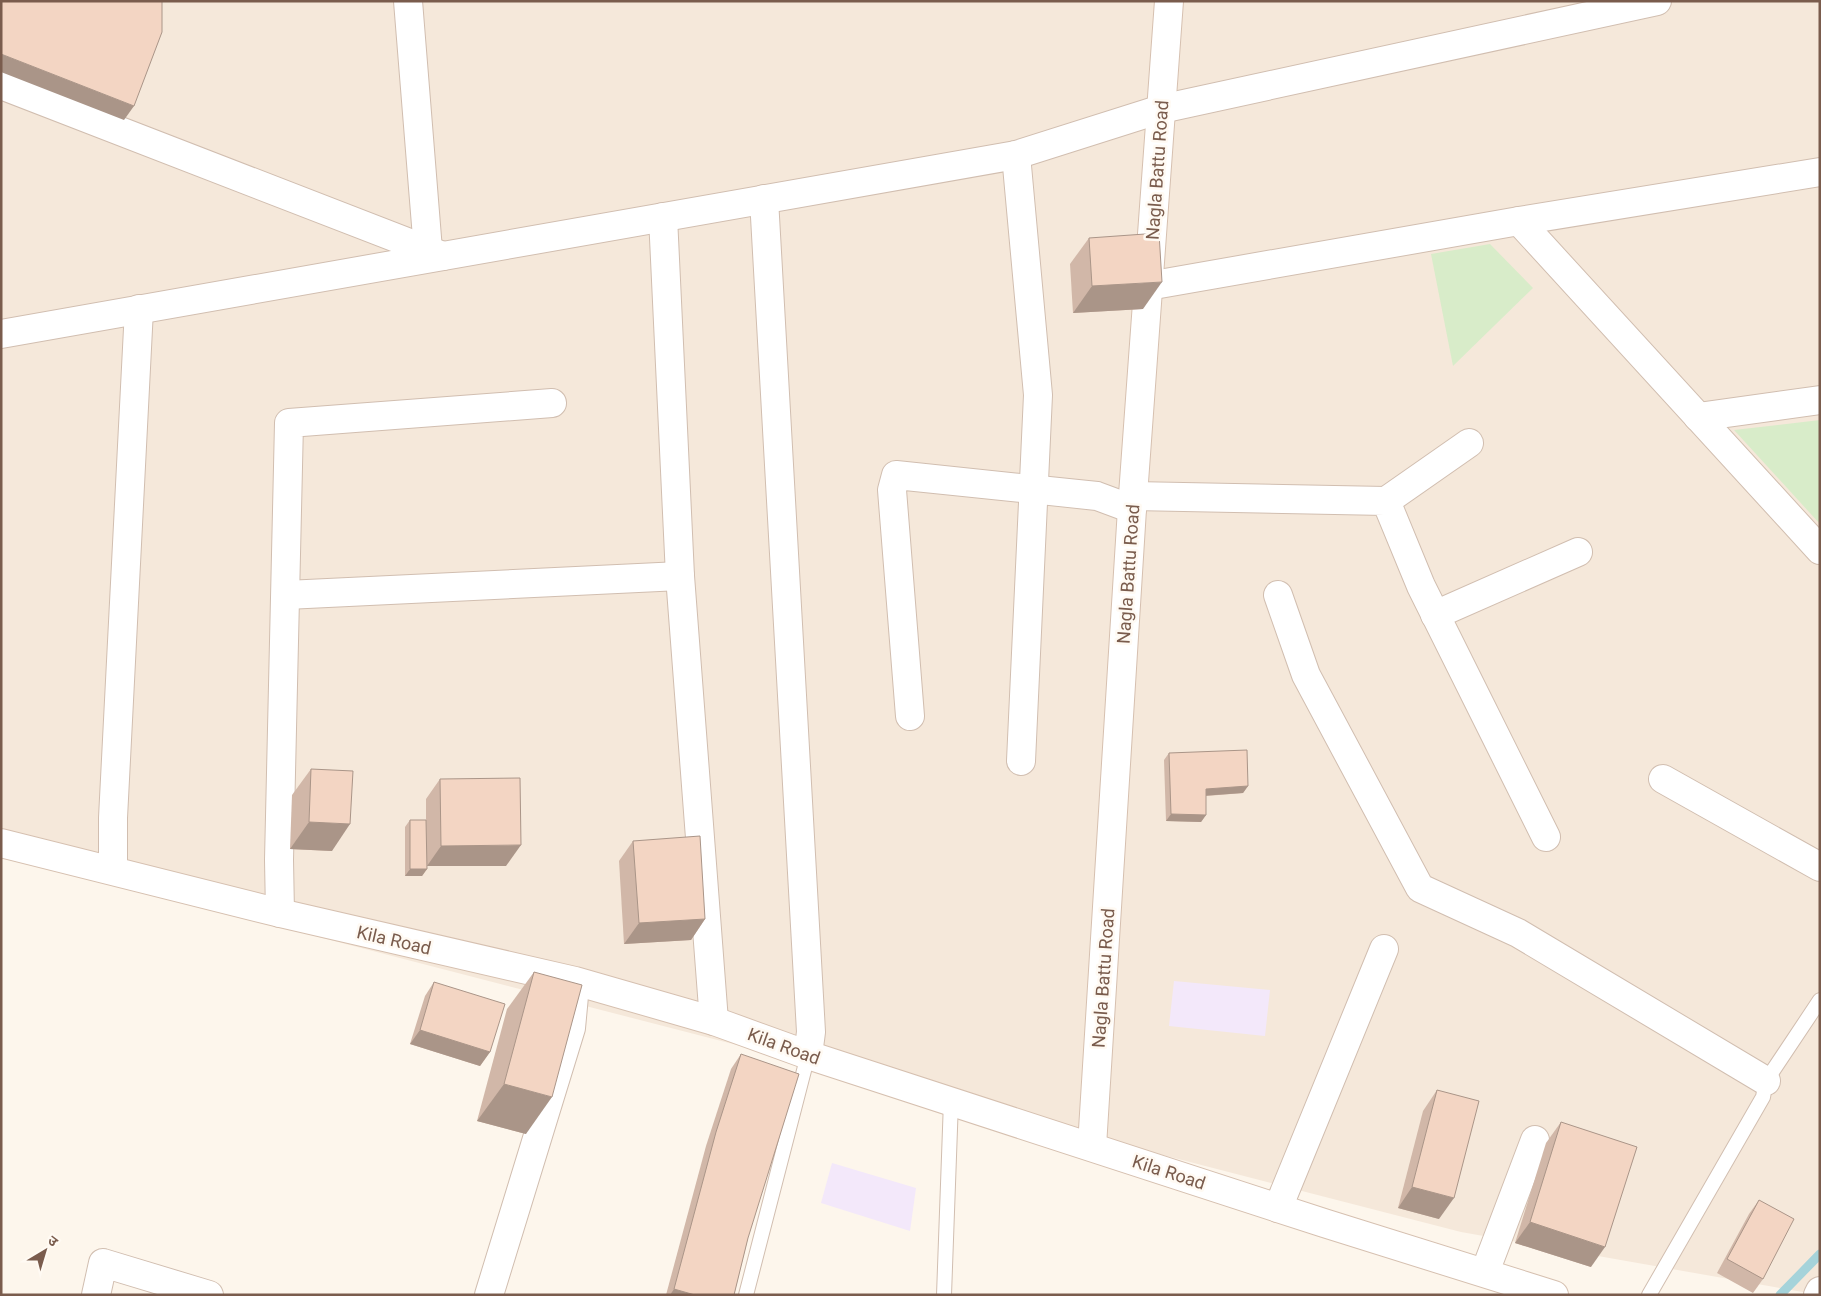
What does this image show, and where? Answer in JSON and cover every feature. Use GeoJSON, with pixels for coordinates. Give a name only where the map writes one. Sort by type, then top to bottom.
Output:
{"type":"FeatureCollection","features":[{"type":"Feature","properties":{"kind":"street"},"geometry":{"type":"LineString","coordinates":[[408,1],[436,253]]}},
{"type":"Feature","properties":{"kind":"street","name":"Nagla Battu Road"},"geometry":{"type":"LineString","coordinates":[[1092,1146],[1133,502],[1169,1]]}},
{"type":"Feature","properties":{"kind":"street"},"geometry":{"type":"LineString","coordinates":[[1,334],[139,310],[436,253],[663,217],[1016,154],[1161,109],[1657,1]]}},
{"type":"Feature","properties":{"kind":"street"},"geometry":{"type":"LineString","coordinates":[[1,85],[436,253]]}},
{"type":"Feature","properties":{"kind":"street"},"geometry":{"type":"LineString","coordinates":[[1016,154],[1038,395],[1021,761]]}},
{"type":"Feature","properties":{"kind":"street"},"geometry":{"type":"LineString","coordinates":[[1148,286],[1519,221],[1820,172]]}},
{"type":"Feature","properties":{"kind":"street"},"geometry":{"type":"LineString","coordinates":[[764,199],[810,1022],[808,1056]]}},
{"type":"Feature","properties":{"kind":"street"},"geometry":{"type":"LineString","coordinates":[[663,217],[680,576],[714,1021]]}},
{"type":"Feature","properties":{"kind":"street"},"geometry":{"type":"LineString","coordinates":[[1519,221],[1820,550]]}},
{"type":"Feature","properties":{"kind":"street"},"geometry":{"type":"LineString","coordinates":[[113,870],[113,818],[139,310]]}},
{"type":"Feature","properties":{"kind":"street"},"geometry":{"type":"LineString","coordinates":[[1698,416],[1820,400]]}},
{"type":"Feature","properties":{"kind":"street"},"geometry":{"type":"LineString","coordinates":[[280,913],[279,860],[286,595],[288,423],[552,403]]}},
{"type":"Feature","properties":{"kind":"street"},"geometry":{"type":"LineString","coordinates":[[910,716],[892,490],[896,475],[1097,496],[1133,502],[1386,500],[1469,443]]}},
{"type":"Feature","properties":{"kind":"street"},"geometry":{"type":"LineString","coordinates":[[1386,500],[1435,615],[1546,837]]}},
{"type":"Feature","properties":{"kind":"street"},"geometry":{"type":"LineString","coordinates":[[1435,615],[1578,552]]}},
{"type":"Feature","properties":{"kind":"street"},"geometry":{"type":"LineString","coordinates":[[286,595],[680,576]]}},
{"type":"Feature","properties":{"kind":"street"},"geometry":{"type":"LineString","coordinates":[[1278,595],[1306,675],[1420,888],[1518,933],[1766,1081]]}},
{"type":"Feature","properties":{"kind":"street"},"geometry":{"type":"LineString","coordinates":[[1663,779],[1820,867]]}},
{"type":"Feature","properties":{"kind":"street","name":"Kila Road"},"geometry":{"type":"LineString","coordinates":[[1,843],[280,913],[575,981],[714,1021],[808,1056],[1554,1295]]}},
{"type":"Feature","properties":{"kind":"street"},"geometry":{"type":"LineString","coordinates":[[1278,1208],[1384,949]]}},
{"type":"Feature","properties":{"kind":"street"},"geometry":{"type":"LineString","coordinates":[[489,1295],[571,1028],[575,981]]}},
{"type":"Feature","properties":{"kind":"street"},"geometry":{"type":"LineString","coordinates":[[1485,1272],[1535,1140]]}},
{"type":"Feature","properties":{"kind":"street"},"geometry":{"type":"LineString","coordinates":[[96,1295],[104,1263],[209,1295]]}},
{"type":"Feature","properties":{"kind":"street"},"geometry":{"type":"LineString","coordinates":[[1818,1295],[1820,1291]]}},
{"type":"Feature","properties":{"kind":"lane"},"geometry":{"type":"LineString","coordinates":[[1649,1295],[1763,1097],[1766,1081],[1820,1000]]}},
{"type":"Feature","properties":{"kind":"lane"},"geometry":{"type":"LineString","coordinates":[[746,1295],[808,1056]]}},
{"type":"Feature","properties":{"kind":"lane"},"geometry":{"type":"LineString","coordinates":[[944,1295],[951,1101]]}},
{"type":"Feature","properties":{"kind":"shaded area"},"geometry":{"type":"Polygon","coordinates":[[[1,1],[1820,1],[1820,1295],[1461,1232],[1,855],[1,1]]]}},
{"type":"Feature","properties":{"kind":"shaded area"},"geometry":{"type":"Polygon","coordinates":[[[1174,981],[1270,990],[1265,1036],[1169,1026],[1174,981]]]}},
{"type":"Feature","properties":{"kind":"shaded area"},"geometry":{"type":"Polygon","coordinates":[[[832,1163],[916,1188],[910,1231],[821,1203],[832,1163]]]}},
{"type":"Feature","properties":{"kind":"green space"},"geometry":{"type":"Polygon","coordinates":[[[1490,244],[1533,288],[1453,366],[1431,254],[1490,244]]]}},
{"type":"Feature","properties":{"kind":"green space"},"geometry":{"type":"Polygon","coordinates":[[[1820,420],[1820,524],[1734,430],[1820,420]]]}},
{"type":"Feature","properties":{"kind":"building"},"geometry":{"type":"Polygon","coordinates":[[[1,1],[162,1],[162,32],[134,106],[1,54],[1,1]]]}},
{"type":"Feature","properties":{"kind":"building"},"geometry":{"type":"Polygon","coordinates":[[[1159,233],[1162,282],[1092,286],[1089,238],[1159,233]]]}},
{"type":"Feature","properties":{"kind":"building"},"geometry":{"type":"Polygon","coordinates":[[[1247,750],[1248,786],[1206,789],[1206,815],[1171,814],[1169,753],[1247,750]]]}},
{"type":"Feature","properties":{"kind":"building"},"geometry":{"type":"Polygon","coordinates":[[[311,769],[353,771],[350,824],[309,822],[311,769]]]}},
{"type":"Feature","properties":{"kind":"building"},"geometry":{"type":"Polygon","coordinates":[[[520,778],[521,845],[441,846],[440,779],[520,778]]]}},
{"type":"Feature","properties":{"kind":"building"},"geometry":{"type":"Polygon","coordinates":[[[410,820],[426,820],[427,869],[410,869],[410,820]]]}},
{"type":"Feature","properties":{"kind":"building"},"geometry":{"type":"Polygon","coordinates":[[[700,836],[705,919],[639,923],[633,841],[700,836]]]}},
{"type":"Feature","properties":{"kind":"building"},"geometry":{"type":"Polygon","coordinates":[[[534,972],[582,985],[552,1097],[504,1084],[534,972]]]}},
{"type":"Feature","properties":{"kind":"building"},"geometry":{"type":"Polygon","coordinates":[[[434,982],[505,1004],[490,1052],[420,1030],[434,982]]]}},
{"type":"Feature","properties":{"kind":"building"},"geometry":{"type":"Polygon","coordinates":[[[741,1054],[799,1074],[748,1238],[734,1295],[695,1295],[674,1289],[716,1132],[741,1054]]]}},
{"type":"Feature","properties":{"kind":"building"},"geometry":{"type":"Polygon","coordinates":[[[1437,1090],[1479,1101],[1454,1198],[1412,1187],[1437,1090]]]}},
{"type":"Feature","properties":{"kind":"building"},"geometry":{"type":"Polygon","coordinates":[[[1561,1122],[1637,1147],[1605,1247],[1530,1222],[1561,1122]]]}},
{"type":"Feature","properties":{"kind":"building"},"geometry":{"type":"Polygon","coordinates":[[[1759,1200],[1794,1219],[1763,1279],[1727,1259],[1759,1200]]]}},
{"type":"Feature","properties":{"kind":"waterway"},"geometry":{"type":"LineString","coordinates":[[1780,1295],[1820,1254]]}}]}
